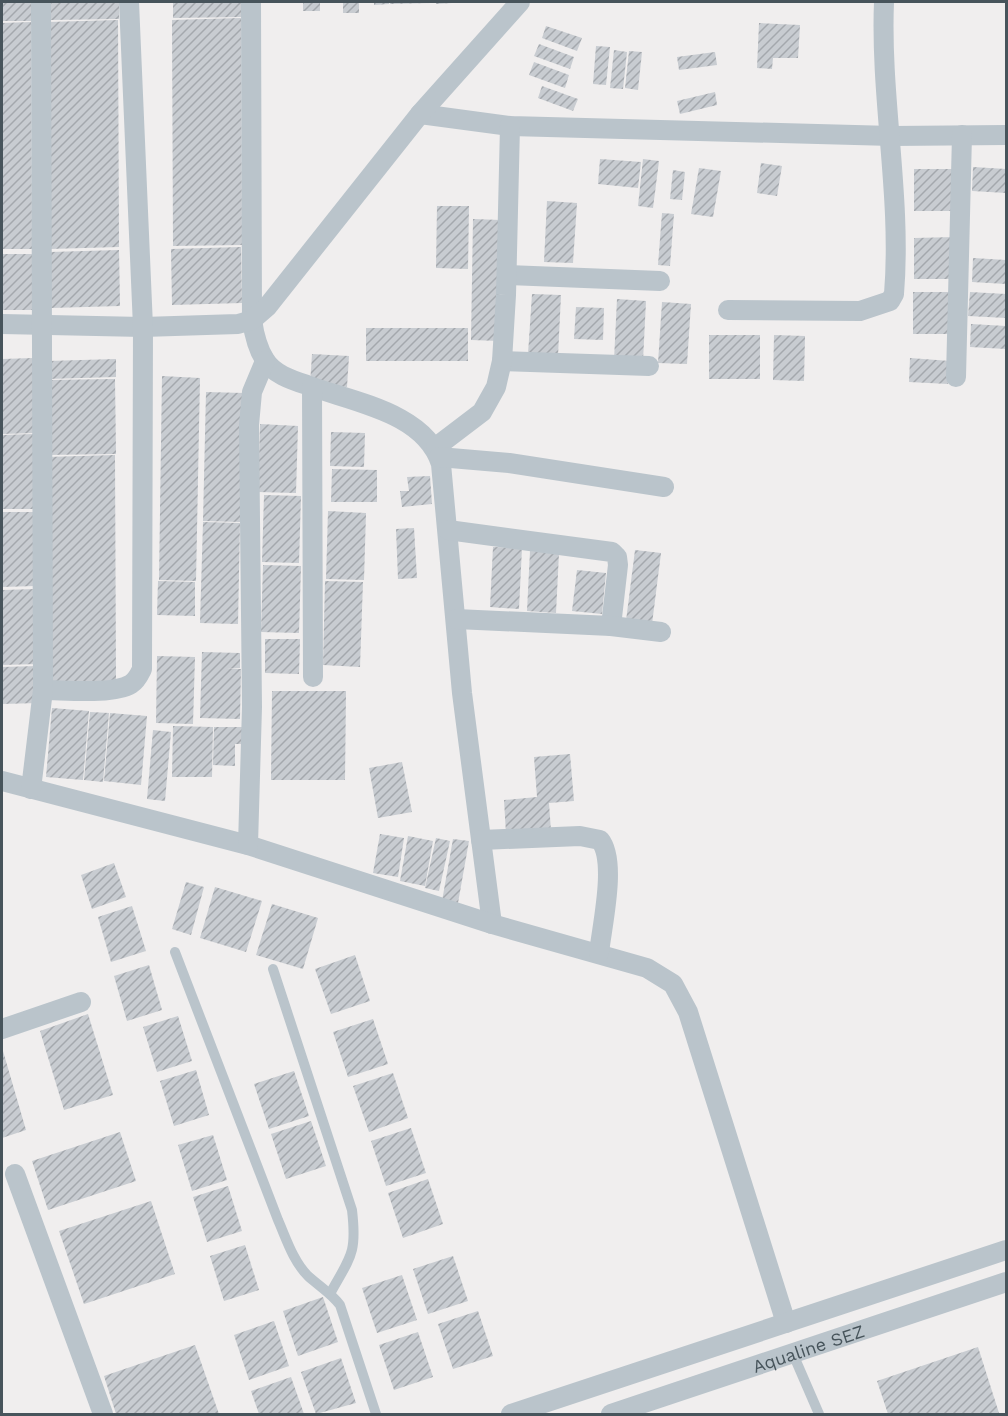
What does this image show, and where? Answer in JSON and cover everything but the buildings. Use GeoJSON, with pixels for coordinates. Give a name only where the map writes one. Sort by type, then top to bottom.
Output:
{"type":"FeatureCollection","features":[{"type":"Feature","properties":{"kind":"street"},"geometry":{"type":"LineString","coordinates":[[31,789],[43,690],[41,2]]}},
{"type":"Feature","properties":{"kind":"street"},"geometry":{"type":"LineString","coordinates":[[43,690],[116,689],[130,685],[137,679],[142,669],[143,327],[129,2]]}},
{"type":"Feature","properties":{"kind":"street"},"geometry":{"type":"LineString","coordinates":[[251,2],[252,320],[255,337],[265,360],[275,371],[312,387],[394,415],[424,435],[437,452],[448,530],[462,693],[492,924]]}},
{"type":"Feature","properties":{"kind":"street"},"geometry":{"type":"LineString","coordinates":[[2,324],[143,327],[238,324],[252,320],[267,307],[420,114],[520,2]]}},
{"type":"Feature","properties":{"kind":"street"},"geometry":{"type":"LineString","coordinates":[[728,310],[860,311],[890,301],[894,294],[892,135],[883,26],[884,2]]}},
{"type":"Feature","properties":{"kind":"street"},"geometry":{"type":"LineString","coordinates":[[420,114],[510,126],[892,135],[1006,135]]}},
{"type":"Feature","properties":{"kind":"street"},"geometry":{"type":"LineString","coordinates":[[437,452],[489,404],[502,362],[507,275],[510,126]]}},
{"type":"Feature","properties":{"kind":"street"},"geometry":{"type":"LineString","coordinates":[[956,377],[962,135]]}},
{"type":"Feature","properties":{"kind":"street"},"geometry":{"type":"LineString","coordinates":[[507,275],[660,281]]}},
{"type":"Feature","properties":{"kind":"street"},"geometry":{"type":"LineString","coordinates":[[248,845],[252,707],[249,425],[252,392],[265,360]]}},
{"type":"Feature","properties":{"kind":"street"},"geometry":{"type":"LineString","coordinates":[[502,362],[648,366]]}},
{"type":"Feature","properties":{"kind":"street"},"geometry":{"type":"LineString","coordinates":[[312,387],[313,677]]}},
{"type":"Feature","properties":{"kind":"street"},"geometry":{"type":"LineString","coordinates":[[437,452],[664,487]]}},
{"type":"Feature","properties":{"kind":"street"},"geometry":{"type":"LineString","coordinates":[[448,530],[612,552],[617,557],[618,566],[611,626]]}},
{"type":"Feature","properties":{"kind":"street"},"geometry":{"type":"LineString","coordinates":[[456,619],[611,626],[661,632]]}},
{"type":"Feature","properties":{"kind":"street"},"geometry":{"type":"LineString","coordinates":[[2,781],[248,845],[492,924],[647,968],[673,984],[688,1012],[786,1323]]}},
{"type":"Feature","properties":{"kind":"street"},"geometry":{"type":"LineString","coordinates":[[481,840],[580,836],[600,840],[607,849],[608,866],[599,953]]}},
{"type":"Feature","properties":{"kind":"street"},"geometry":{"type":"LineString","coordinates":[[2,1029],[81,1002]]}},
{"type":"Feature","properties":{"kind":"street"},"geometry":{"type":"LineString","coordinates":[[15,1174],[103,1414]]}},
{"type":"Feature","properties":{"kind":"street"},"geometry":{"type":"LineString","coordinates":[[511,1414],[1006,1250]]}},
{"type":"Feature","properties":{"kind":"street","name":"Aqualine SEZ"},"geometry":{"type":"LineString","coordinates":[[611,1414],[1006,1282]]}},
{"type":"Feature","properties":{"kind":"lane"},"geometry":{"type":"LineString","coordinates":[[175,952],[282,1230],[296,1261],[307,1275],[330,1292],[340,1305],[375,1414]]}},
{"type":"Feature","properties":{"kind":"lane"},"geometry":{"type":"LineString","coordinates":[[273,969],[352,1210],[356,1241],[350,1258],[330,1292]]}},
{"type":"Feature","properties":{"kind":"lane"},"geometry":{"type":"LineString","coordinates":[[793,1354],[819,1414]]}}]}
